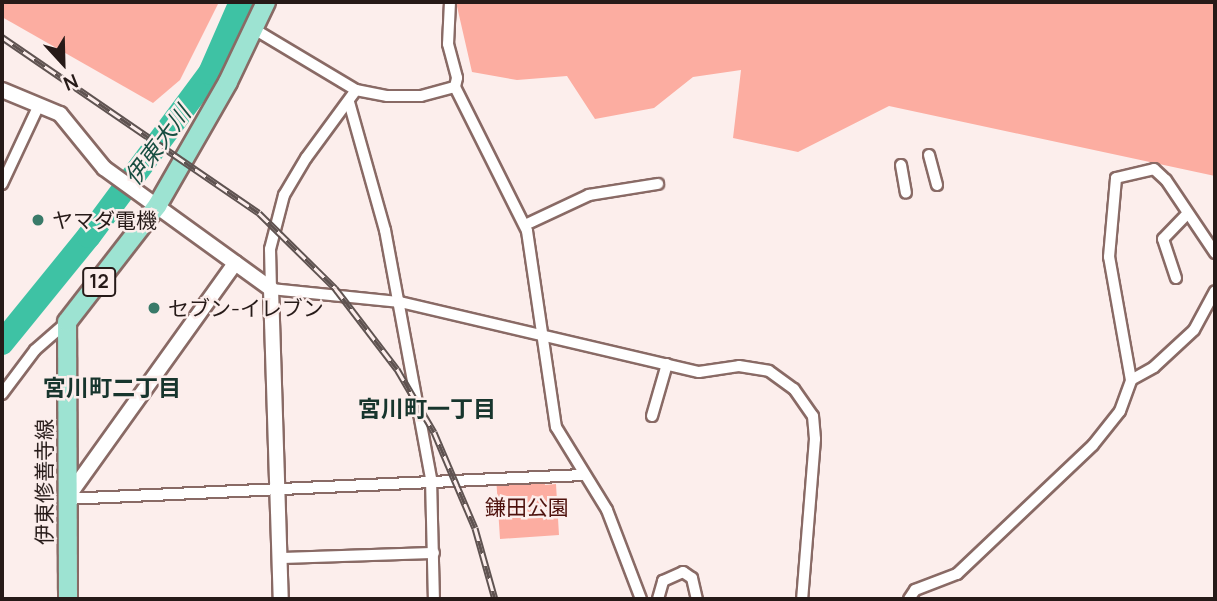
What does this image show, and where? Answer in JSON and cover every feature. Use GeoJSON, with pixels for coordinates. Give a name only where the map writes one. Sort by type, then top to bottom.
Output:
{"type":"FeatureCollection","features":[{"type":"Feature","properties":{"kind":"main road","name":"12"},"geometry":{"type":"LineString","coordinates":[[67,322],[157,206],[254,29],[266,2]]}},
{"type":"Feature","properties":{"kind":"main road","name":"伊東修善寺線"},"geometry":{"type":"LineString","coordinates":[[67,322],[68,599]]}},
{"type":"Feature","properties":{"kind":"street"},"geometry":{"type":"LineString","coordinates":[[450,2],[448,44],[455,87],[525,225],[545,333],[556,427],[582,475],[607,510],[641,599]]}},
{"type":"Feature","properties":{"kind":"street"},"geometry":{"type":"LineString","coordinates":[[254,29],[356,90],[387,96],[421,96],[455,87]]}},
{"type":"Feature","properties":{"kind":"street"},"geometry":{"type":"LineString","coordinates":[[2,90],[60,114],[104,168],[271,289],[400,302],[545,333],[699,372],[739,366],[769,371],[806,402],[815,439],[802,599]]}},
{"type":"Feature","properties":{"kind":"street"},"geometry":{"type":"LineString","coordinates":[[281,599],[270,250],[280,206],[306,158],[356,90]]}},
{"type":"Feature","properties":{"kind":"street"},"geometry":{"type":"LineString","coordinates":[[349,102],[400,302],[431,479],[434,599]]}},
{"type":"Feature","properties":{"kind":"street"},"geometry":{"type":"LineString","coordinates":[[2,184],[39,105]]}},
{"type":"Feature","properties":{"kind":"street"},"geometry":{"type":"LineString","coordinates":[[929,156],[937,185]]}},
{"type":"Feature","properties":{"kind":"street"},"geometry":{"type":"LineString","coordinates":[[901,164],[906,193]]}},
{"type":"Feature","properties":{"kind":"street"},"geometry":{"type":"LineString","coordinates":[[909,599],[915,590],[957,574],[1093,445],[1120,411],[1132,380],[1109,257],[1116,178],[1154,169],[1166,180],[1186,215],[1215,250]]}},
{"type":"Feature","properties":{"kind":"street"},"geometry":{"type":"LineString","coordinates":[[525,225],[589,195],[657,184]]}},
{"type":"Feature","properties":{"kind":"street"},"geometry":{"type":"LineString","coordinates":[[1176,278],[1163,239],[1186,215]]}},
{"type":"Feature","properties":{"kind":"street"},"geometry":{"type":"LineString","coordinates":[[66,499],[235,263]]}},
{"type":"Feature","properties":{"kind":"street"},"geometry":{"type":"LineString","coordinates":[[1132,380],[1154,367],[1194,330],[1215,291]]}},
{"type":"Feature","properties":{"kind":"street"},"geometry":{"type":"LineString","coordinates":[[2,394],[35,350],[67,322]]}},
{"type":"Feature","properties":{"kind":"street"},"geometry":{"type":"LineString","coordinates":[[652,416],[667,364]]}},
{"type":"Feature","properties":{"kind":"street"},"geometry":{"type":"LineString","coordinates":[[66,499],[431,479],[582,475]]}},
{"type":"Feature","properties":{"kind":"street"},"geometry":{"type":"LineString","coordinates":[[280,558],[433,553]]}},
{"type":"Feature","properties":{"kind":"street"},"geometry":{"type":"LineString","coordinates":[[658,599],[663,581],[683,572],[692,578],[697,599]]}},
{"type":"Feature","properties":{"kind":"green space"},"geometry":{"type":"Polygon","coordinates":[[[2,2],[219,2],[180,80],[153,103],[2,17],[2,2]]]}},
{"type":"Feature","properties":{"kind":"green space"},"geometry":{"type":"Polygon","coordinates":[[[456,2],[1215,2],[1215,176],[889,106],[798,152],[733,138],[741,70],[693,77],[654,108],[595,119],[567,76],[517,80],[472,72],[456,2]]]}},
{"type":"Feature","properties":{"kind":"green space","name":"鎌田公園"},"geometry":{"type":"Polygon","coordinates":[[[544,473],[545,485],[556,484],[559,535],[500,539],[496,476],[544,473]]]}},
{"type":"Feature","properties":{"kind":"waterway","name":"伊東大川"},"geometry":{"type":"LineString","coordinates":[[2,343],[89,236],[210,73],[241,2]]}},
{"type":"Feature","properties":{"kind":"railway"},"geometry":{"type":"LineString","coordinates":[[2,37],[259,213],[335,288],[397,369],[434,432],[475,528],[495,599]]}},
{"type":"Feature","properties":{"kind":"place","name":"ヤマダ電機"},"geometry":{"type":"Point","coordinates":[38,220]}},
{"type":"Feature","properties":{"kind":"place","name":"セブン-イレブン"},"geometry":{"type":"Point","coordinates":[154,308]}},
{"type":"Feature","properties":{"kind":"district","name":"宮川町二丁目"},"geometry":{"type":"Point","coordinates":[112,387]}},
{"type":"Feature","properties":{"kind":"district","name":"宮川町一丁目"},"geometry":{"type":"Point","coordinates":[427,408]}}]}
